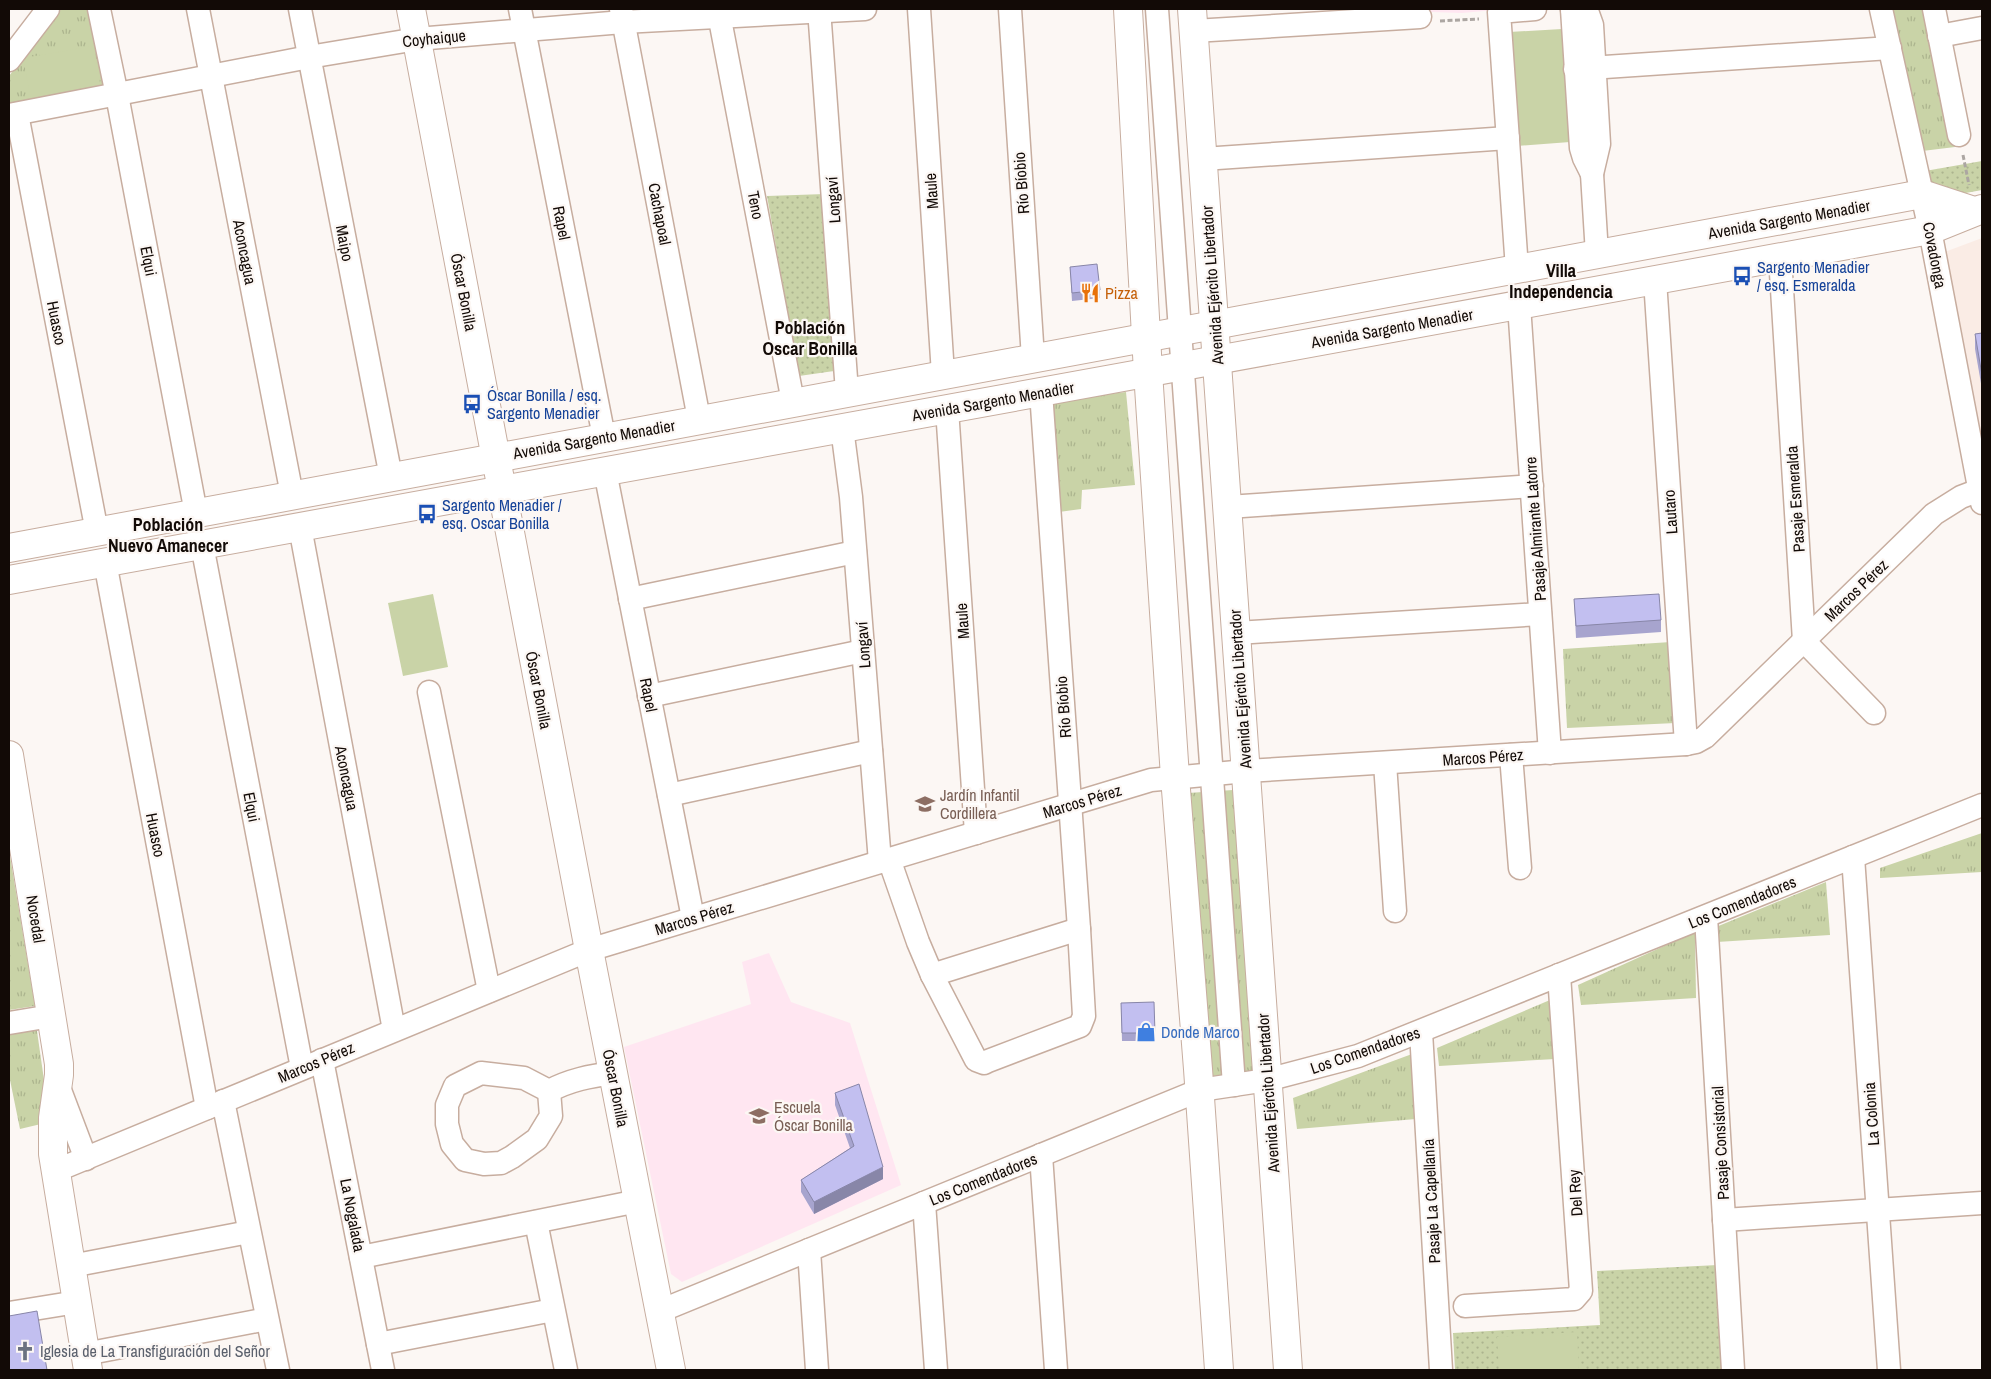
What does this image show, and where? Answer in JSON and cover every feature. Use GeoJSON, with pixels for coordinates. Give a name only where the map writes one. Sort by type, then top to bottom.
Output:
{"type":"FeatureCollection","features":[{"type":"Feature","properties":{"kind":"main road","name":"Óscar Bonilla"},"geometry":{"type":"LineString","coordinates":[[411,9],[588,950],[671,1370]]}},
{"type":"Feature","properties":{"kind":"main road"},"geometry":{"type":"LineString","coordinates":[[1128,9],[1148,372],[1175,777],[1200,1090],[1219,1370]]}},
{"type":"Feature","properties":{"kind":"main road","name":"Avenida Ejército Libertador"},"geometry":{"type":"LineString","coordinates":[[1193,20],[1288,1370]]}},
{"type":"Feature","properties":{"kind":"main road","name":"Avenida Sargento Menadier"},"geometry":{"type":"LineString","coordinates":[[9,548],[1922,194],[1978,210]]}},
{"type":"Feature","properties":{"kind":"main road","name":"Avenida Sargento Menadier"},"geometry":{"type":"LineString","coordinates":[[9,580],[1930,230],[1978,210]]}},
{"type":"Feature","properties":{"kind":"main road","name":"Nocedal"},"geometry":{"type":"LineString","coordinates":[[9,755],[59,1064],[52,1135],[55,1172],[87,1362]]}},
{"type":"Feature","properties":{"kind":"street"},"geometry":{"type":"LineString","coordinates":[[9,60],[48,9]]}},
{"type":"Feature","properties":{"kind":"street","name":"Elqui"},"geometry":{"type":"LineString","coordinates":[[99,9],[196,513]]}},
{"type":"Feature","properties":{"kind":"street","name":"Aconcagua"},"geometry":{"type":"LineString","coordinates":[[198,9],[292,495]]}},
{"type":"Feature","properties":{"kind":"street","name":"Maipo"},"geometry":{"type":"LineString","coordinates":[[300,9],[391,477]]}},
{"type":"Feature","properties":{"kind":"street","name":"Coyhaique"},"geometry":{"type":"LineString","coordinates":[[13,114],[309,57],[522,19],[865,9]]}},
{"type":"Feature","properties":{"kind":"street","name":"Maule"},"geometry":{"type":"LineString","coordinates":[[918,9],[943,374]]}},
{"type":"Feature","properties":{"kind":"street","name":"Río Bíobio"},"geometry":{"type":"LineString","coordinates":[[1010,9],[1033,358]]}},
{"type":"Feature","properties":{"kind":"street"},"geometry":{"type":"LineString","coordinates":[[1157,9],[1234,1085]]}},
{"type":"Feature","properties":{"kind":"street"},"geometry":{"type":"LineString","coordinates":[[1517,269],[1499,12],[1535,9]]}},
{"type":"Feature","properties":{"kind":"street"},"geometry":{"type":"LineString","coordinates":[[1572,9],[1587,11],[1592,25],[1585,69],[1598,144],[1592,174],[1597,254]]}},
{"type":"Feature","properties":{"kind":"street","name":"Covadonga"},"geometry":{"type":"LineString","coordinates":[[1881,9],[1930,230],[1981,494]]}},
{"type":"Feature","properties":{"kind":"street"},"geometry":{"type":"LineString","coordinates":[[1934,9],[1959,135]]}},
{"type":"Feature","properties":{"kind":"street","name":"Longaví"},"geometry":{"type":"LineString","coordinates":[[819,10],[847,392]]}},
{"type":"Feature","properties":{"kind":"street","name":"Teno"},"geometry":{"type":"LineString","coordinates":[[719,13],[793,402]]}},
{"type":"Feature","properties":{"kind":"street"},"geometry":{"type":"LineString","coordinates":[[1193,20],[1338,15],[1420,17]]}},
{"type":"Feature","properties":{"kind":"street","name":"Cachapoal"},"geometry":{"type":"LineString","coordinates":[[622,16],[699,419]]}},
{"type":"Feature","properties":{"kind":"street","name":"Rapel"},"geometry":{"type":"LineString","coordinates":[[522,19],[604,437]]}},
{"type":"Feature","properties":{"kind":"street"},"geometry":{"type":"LineString","coordinates":[[1939,36],[1982,28]]}},
{"type":"Feature","properties":{"kind":"street"},"geometry":{"type":"LineString","coordinates":[[1585,69],[1890,48]]}},
{"type":"Feature","properties":{"kind":"street","name":"Huasco"},"geometry":{"type":"LineString","coordinates":[[13,114],[96,532]]}},
{"type":"Feature","properties":{"kind":"street"},"geometry":{"type":"LineString","coordinates":[[1203,159],[1508,138]]}},
{"type":"Feature","properties":{"kind":"street","name":"Pasaje Esmeralda"},"geometry":{"type":"LineString","coordinates":[[1780,257],[1804,641]]}},
{"type":"Feature","properties":{"kind":"street","name":"Lautaro"},"geometry":{"type":"LineString","coordinates":[[1655,280],[1686,744]]}},
{"type":"Feature","properties":{"kind":"street","name":"Pasaje Almirante Latorre"},"geometry":{"type":"LineString","coordinates":[[1519,305],[1550,752]]}},
{"type":"Feature","properties":{"kind":"street","name":"Río Bíobio"},"geometry":{"type":"LineString","coordinates":[[980,1062],[984,1063],[1077,1027],[1083,1023],[1084,1016],[1080,929],[1041,392]]}},
{"type":"Feature","properties":{"kind":"street","name":"Maule"},"geometry":{"type":"LineString","coordinates":[[947,409],[976,833]]}},
{"type":"Feature","properties":{"kind":"street","name":"Longaví"},"geometry":{"type":"LineString","coordinates":[[842,428],[851,497],[871,751],[885,861],[932,976],[974,1056],[980,1062]]}},
{"type":"Feature","properties":{"kind":"street","name":"Rapel"},"geometry":{"type":"LineString","coordinates":[[605,471],[693,918]]}},
{"type":"Feature","properties":{"kind":"street"},"geometry":{"type":"LineString","coordinates":[[1228,506],[1532,486]]}},
{"type":"Feature","properties":{"kind":"street","name":"Marcos Pérez"},"geometry":{"type":"LineString","coordinates":[[55,1172],[588,950],[1151,780],[1246,771],[1696,742],[1705,736],[1934,514],[1952,501],[1981,494]]}},
{"type":"Feature","properties":{"kind":"street","name":"Aconcagua"},"geometry":{"type":"LineString","coordinates":[[300,527],[394,1030]]}},
{"type":"Feature","properties":{"kind":"street","name":"Elqui"},"geometry":{"type":"LineString","coordinates":[[202,545],[312,1064]]}},
{"type":"Feature","properties":{"kind":"street"},"geometry":{"type":"LineString","coordinates":[[630,599],[855,552]]}},
{"type":"Feature","properties":{"kind":"street","name":"Huasco"},"geometry":{"type":"LineString","coordinates":[[105,562],[215,1105],[249,1232],[278,1370]]}},
{"type":"Feature","properties":{"kind":"street"},"geometry":{"type":"LineString","coordinates":[[1236,633],[1540,614]]}},
{"type":"Feature","properties":{"kind":"street"},"geometry":{"type":"LineString","coordinates":[[1804,641],[1874,713]]}},
{"type":"Feature","properties":{"kind":"street"},"geometry":{"type":"LineString","coordinates":[[649,696],[863,651]]}},
{"type":"Feature","properties":{"kind":"street"},"geometry":{"type":"LineString","coordinates":[[429,692],[489,990]]}},
{"type":"Feature","properties":{"kind":"street"},"geometry":{"type":"LineString","coordinates":[[669,795],[871,751]]}},
{"type":"Feature","properties":{"kind":"street"},"geometry":{"type":"LineString","coordinates":[[1512,755],[1520,868]]}},
{"type":"Feature","properties":{"kind":"street"},"geometry":{"type":"LineString","coordinates":[[1385,763],[1395,911]]}},
{"type":"Feature","properties":{"kind":"street","name":"Los Comendadores"},"geometry":{"type":"LineString","coordinates":[[660,1311],[1200,1090],[1267,1080],[1358,1056],[1982,805]]}},
{"type":"Feature","properties":{"kind":"street","name":"La Colonia"},"geometry":{"type":"LineString","coordinates":[[1853,857],[1889,1370]]}},
{"type":"Feature","properties":{"kind":"street","name":"Pasaje Consistorial"},"geometry":{"type":"LineString","coordinates":[[1706,916],[1733,1370]]}},
{"type":"Feature","properties":{"kind":"street"},"geometry":{"type":"LineString","coordinates":[[932,976],[1080,929]]}},
{"type":"Feature","properties":{"kind":"street","name":"Del Rey"},"geometry":{"type":"LineString","coordinates":[[1465,1306],[1574,1299],[1581,1291],[1559,976]]}},
{"type":"Feature","properties":{"kind":"street"},"geometry":{"type":"LineString","coordinates":[[9,1023],[51,1016]]}},
{"type":"Feature","properties":{"kind":"street","name":"Pasaje La Capellanía"},"geometry":{"type":"LineString","coordinates":[[1421,1032],[1441,1370]]}},
{"type":"Feature","properties":{"kind":"street","name":"La Nogalada"},"geometry":{"type":"LineString","coordinates":[[312,1064],[361,1257],[383,1370]]}},
{"type":"Feature","properties":{"kind":"street"},"geometry":{"type":"LineString","coordinates":[[549,1091],[583,1077],[613,1072]]}},
{"type":"Feature","properties":{"kind":"street"},"geometry":{"type":"LineString","coordinates":[[480,1074],[524,1078],[549,1091],[551,1116],[536,1139],[512,1157],[502,1162],[484,1164],[465,1160],[452,1144],[446,1124],[447,1104],[455,1086],[480,1074]]}},
{"type":"Feature","properties":{"kind":"street","name":"Nocedal"},"geometry":{"type":"LineString","coordinates":[[58,1084],[86,1159]]}},
{"type":"Feature","properties":{"kind":"street"},"geometry":{"type":"LineString","coordinates":[[1041,1155],[1056,1370]]}},
{"type":"Feature","properties":{"kind":"street"},"geometry":{"type":"LineString","coordinates":[[361,1257],[638,1201]]}},
{"type":"Feature","properties":{"kind":"street"},"geometry":{"type":"LineString","coordinates":[[924,1203],[936,1370]]}},
{"type":"Feature","properties":{"kind":"street"},"geometry":{"type":"LineString","coordinates":[[1724,1220],[1982,1204]]}},
{"type":"Feature","properties":{"kind":"street"},"geometry":{"type":"LineString","coordinates":[[536,1222],[566,1370]]}},
{"type":"Feature","properties":{"kind":"street"},"geometry":{"type":"LineString","coordinates":[[71,1266],[249,1232]]}},
{"type":"Feature","properties":{"kind":"street"},"geometry":{"type":"LineString","coordinates":[[808,1250],[817,1370]]}},
{"type":"Feature","properties":{"kind":"street"},"geometry":{"type":"LineString","coordinates":[[9,1314],[77,1302]]}},
{"type":"Feature","properties":{"kind":"street"},"geometry":{"type":"LineString","coordinates":[[378,1344],[554,1310]]}},
{"type":"Feature","properties":{"kind":"street"},"geometry":{"type":"LineString","coordinates":[[87,1362],[267,1319]]}},
{"type":"Feature","properties":{"kind":"path"},"geometry":{"type":"LineString","coordinates":[[1420,17],[1438,21],[1481,19],[1499,12]]}},
{"type":"Feature","properties":{"kind":"path"},"geometry":{"type":"LineString","coordinates":[[1959,135],[1978,210]]}},
{"type":"Feature","properties":{"kind":"shaded area"},"geometry":{"type":"Polygon","coordinates":[[[1401,9],[1506,9],[1462,13],[1401,11],[1401,9]]]}},
{"type":"Feature","properties":{"kind":"shaded area"},"geometry":{"type":"Polygon","coordinates":[[[1982,238],[1982,467],[1942,253],[1982,238]]]}},
{"type":"Feature","properties":{"kind":"shaded area","name":"Escuela Óscar Bonilla"},"geometry":{"type":"Polygon","coordinates":[[[769,953],[791,1002],[850,1023],[901,1185],[682,1282],[671,1274],[624,1047],[751,1004],[742,962],[769,953]]]}},
{"type":"Feature","properties":{"kind":"green space"},"geometry":{"type":"Polygon","coordinates":[[[61,9],[92,9],[109,88],[9,105],[9,76],[61,9]]]}},
{"type":"Feature","properties":{"kind":"green space"},"geometry":{"type":"Polygon","coordinates":[[[1872,9],[1930,9],[1955,147],[1906,153],[1872,9]]]}},
{"type":"Feature","properties":{"kind":"green space"},"geometry":{"type":"Polygon","coordinates":[[[1562,29],[1570,142],[1517,146],[1509,32],[1562,29]]]}},
{"type":"Feature","properties":{"kind":"green space"},"geometry":{"type":"Polygon","coordinates":[[[94,46],[101,89],[31,101],[23,58],[94,46]]]}},
{"type":"Feature","properties":{"kind":"green space"},"geometry":{"type":"Polygon","coordinates":[[[1982,161],[1982,190],[1944,197],[1931,190],[1925,171],[1982,161]]]}},
{"type":"Feature","properties":{"kind":"green space"},"geometry":{"type":"Polygon","coordinates":[[[825,194],[834,371],[799,376],[767,196],[825,194]]]}},
{"type":"Feature","properties":{"kind":"green space"},"geometry":{"type":"Polygon","coordinates":[[[1126,392],[1135,485],[1082,490],[1081,509],[1059,512],[1052,400],[1126,392]]]}},
{"type":"Feature","properties":{"kind":"green space"},"geometry":{"type":"Polygon","coordinates":[[[433,594],[448,667],[403,676],[388,603],[433,594]]]}},
{"type":"Feature","properties":{"kind":"green space"},"geometry":{"type":"Polygon","coordinates":[[[1671,642],[1676,723],[1567,728],[1563,649],[1671,642]]]}},
{"type":"Feature","properties":{"kind":"green space"},"geometry":{"type":"Polygon","coordinates":[[[1233,790],[1257,1067],[1249,1073],[1212,1076],[1188,793],[1233,790]]]}},
{"type":"Feature","properties":{"kind":"green space"},"geometry":{"type":"Polygon","coordinates":[[[1982,833],[1982,872],[1880,878],[1880,868],[1982,833]]]}},
{"type":"Feature","properties":{"kind":"green space"},"geometry":{"type":"Polygon","coordinates":[[[9,850],[35,1006],[9,1010],[9,850]]]}},
{"type":"Feature","properties":{"kind":"green space"},"geometry":{"type":"Polygon","coordinates":[[[1826,882],[1830,935],[1717,942],[1716,927],[1826,882]]]}},
{"type":"Feature","properties":{"kind":"green space"},"geometry":{"type":"Polygon","coordinates":[[[1695,932],[1696,998],[1581,1005],[1578,985],[1695,932]]]}},
{"type":"Feature","properties":{"kind":"green space"},"geometry":{"type":"Polygon","coordinates":[[[1550,1000],[1555,1059],[1439,1066],[1437,1048],[1550,1000]]]}},
{"type":"Feature","properties":{"kind":"green space"},"geometry":{"type":"Polygon","coordinates":[[[28,1026],[37,1031],[46,1094],[41,1124],[20,1129],[9,1075],[9,1030],[28,1026]]]}},
{"type":"Feature","properties":{"kind":"green space"},"geometry":{"type":"Polygon","coordinates":[[[1412,1054],[1416,1119],[1297,1129],[1293,1098],[1412,1054]]]}},
{"type":"Feature","properties":{"kind":"green space"},"geometry":{"type":"Polygon","coordinates":[[[1718,1265],[1723,1370],[1455,1370],[1453,1333],[1600,1325],[1597,1271],[1718,1265]]]}},
{"type":"Feature","properties":{"kind":"green space"},"geometry":{"type":"Polygon","coordinates":[[[1577,1332],[1579,1370],[1499,1370],[1497,1337],[1577,1332]]]}},
{"type":"Feature","properties":{"kind":"building"},"geometry":{"type":"Polygon","coordinates":[[[1097,264],[1100,290],[1072,293],[1070,267],[1097,264]]]}},
{"type":"Feature","properties":{"kind":"building"},"geometry":{"type":"Polygon","coordinates":[[[1982,333],[1982,375],[1975,334],[1982,333]]]}},
{"type":"Feature","properties":{"kind":"building"},"geometry":{"type":"Polygon","coordinates":[[[1659,594],[1661,620],[1576,626],[1574,599],[1659,594]]]}},
{"type":"Feature","properties":{"kind":"building"},"geometry":{"type":"Polygon","coordinates":[[[1154,1002],[1155,1033],[1122,1033],[1121,1003],[1154,1002]]]}},
{"type":"Feature","properties":{"kind":"building"},"geometry":{"type":"Polygon","coordinates":[[[859,1084],[883,1167],[814,1202],[801,1180],[854,1146],[835,1093],[859,1084]]]}},
{"type":"Feature","properties":{"kind":"building","name":"Iglesia de La Transfiguración del Señor"},"geometry":{"type":"Polygon","coordinates":[[[37,1311],[47,1370],[9,1370],[9,1316],[37,1311]]]}},
{"type":"Feature","properties":{"kind":"place","name":"Sargento Menadier / esq. Esmeralda"},"geometry":{"type":"Point","coordinates":[1742,276]}},
{"type":"Feature","properties":{"kind":"place","name":"Pizza"},"geometry":{"type":"Point","coordinates":[1090,293]}},
{"type":"Feature","properties":{"kind":"place","name":"Óscar Bonilla / esq. Sargento Menadier"},"geometry":{"type":"Point","coordinates":[472,404]}},
{"type":"Feature","properties":{"kind":"place","name":"Sargento Menadier / esq. Oscar Bonilla"},"geometry":{"type":"Point","coordinates":[427,514]}},
{"type":"Feature","properties":{"kind":"place","name":"Jardín Infantil Cordillera"},"geometry":{"type":"Point","coordinates":[925,804]}},
{"type":"Feature","properties":{"kind":"place","name":"Donde Marco"},"geometry":{"type":"Point","coordinates":[1146,1032]}},
{"type":"Feature","properties":{"kind":"place","name":"Escuela Óscar Bonilla"},"geometry":{"type":"Point","coordinates":[759,1116]}},
{"type":"Feature","properties":{"kind":"place","name":"Iglesia de La Transfiguración del Señor"},"geometry":{"type":"Point","coordinates":[25,1351]}},
{"type":"Feature","properties":{"kind":"district","name":"Villa Independencia"},"geometry":{"type":"Point","coordinates":[1561,281]}},
{"type":"Feature","properties":{"kind":"district","name":"Población Oscar Bonilla"},"geometry":{"type":"Point","coordinates":[810,338]}},
{"type":"Feature","properties":{"kind":"district","name":"Población Nuevo Amanecer"},"geometry":{"type":"Point","coordinates":[168,535]}}]}
